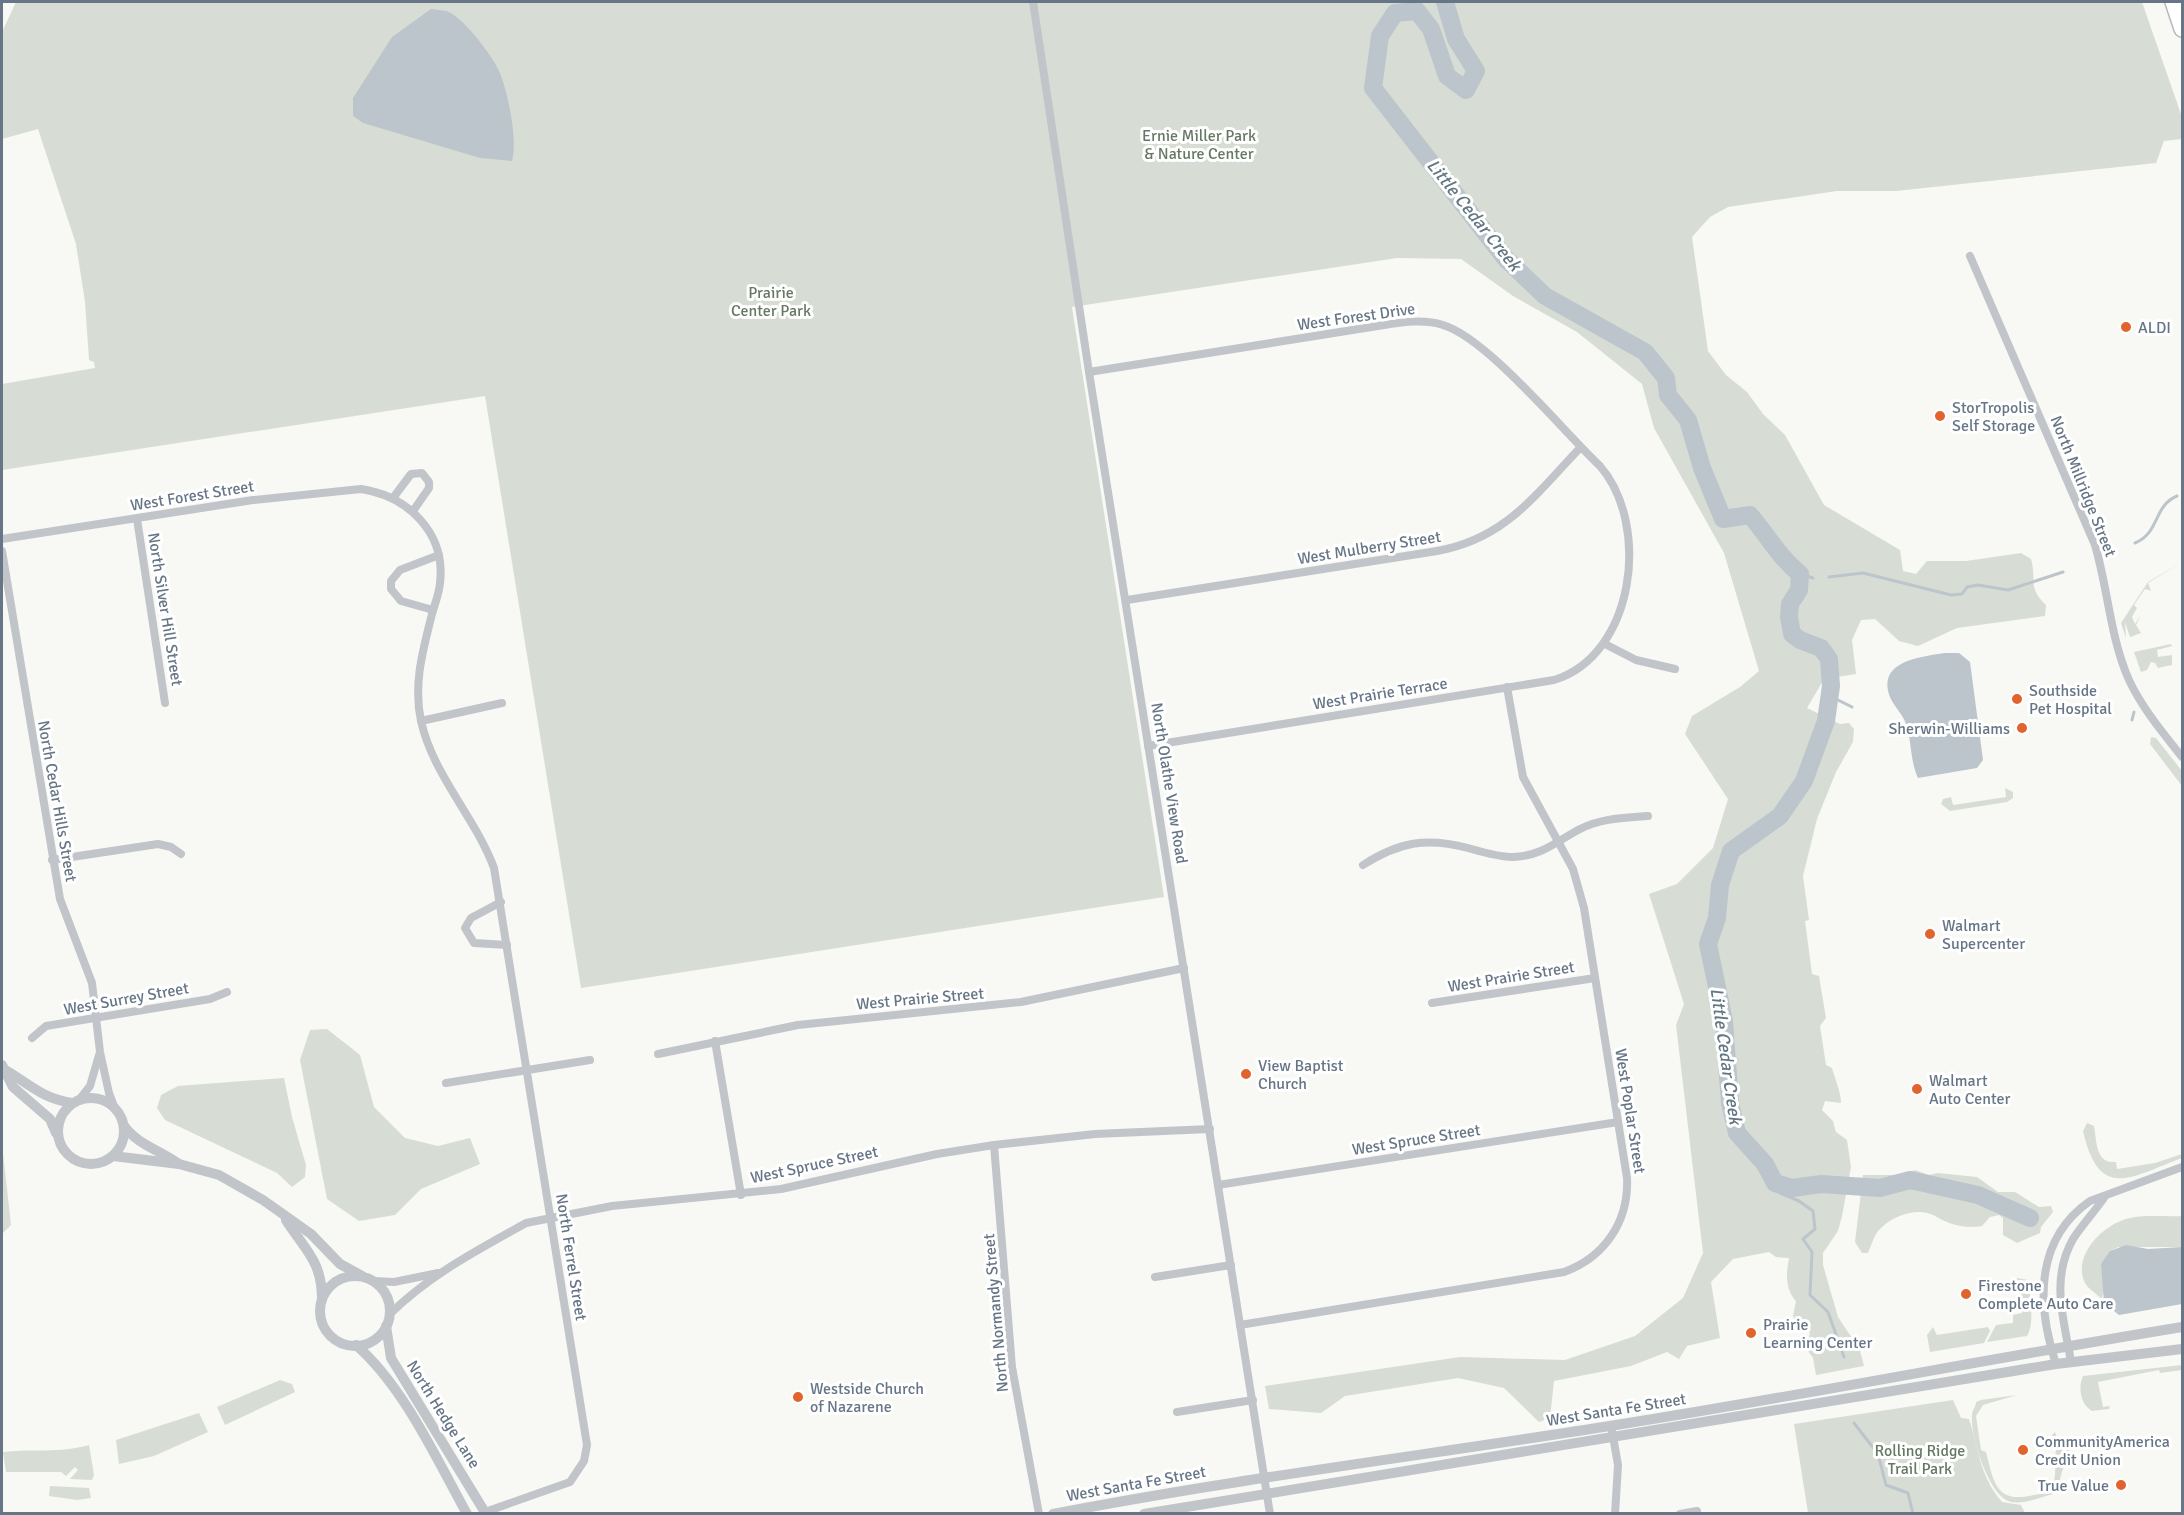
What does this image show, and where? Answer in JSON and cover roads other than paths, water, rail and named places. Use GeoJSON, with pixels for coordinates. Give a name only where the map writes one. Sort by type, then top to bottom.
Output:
{"type":"FeatureCollection","features":[{"type":"Feature","properties":{"kind":"highway"},"geometry":{"type":"LineString","coordinates":[[2173,2],[2182,28]]}},
{"type":"Feature","properties":{"kind":"street","name":"North Olathe View Road"},"geometry":{"type":"LineString","coordinates":[[1033,2],[1081,306],[1089,372],[1127,600],[1148,746],[1270,1514]]}},
{"type":"Feature","properties":{"kind":"street","name":"North Millridge Street"},"geometry":{"type":"LineString","coordinates":[[1970,256],[2095,545],[2106,583],[2112,626],[2129,680],[2142,704],[2182,754]]}},
{"type":"Feature","properties":{"kind":"street","name":"West Forest Drive"},"geometry":{"type":"LineString","coordinates":[[1089,372],[1384,325],[1430,322],[1461,333],[1478,345],[1581,448]]}},
{"type":"Feature","properties":{"kind":"street","name":"West Mulberry Street"},"geometry":{"type":"LineString","coordinates":[[1127,600],[1426,553],[1472,543],[1499,529],[1581,448]]}},
{"type":"Feature","properties":{"kind":"street","name":"West Prairie Terrace"},"geometry":{"type":"LineString","coordinates":[[1148,746],[1507,687],[1569,675],[1590,662],[1605,644],[1620,610],[1628,563],[1628,531],[1613,485],[1600,466],[1581,448]]}},
{"type":"Feature","properties":{"kind":"street"},"geometry":{"type":"LineString","coordinates":[[391,497],[411,474],[422,473],[429,482],[429,488],[413,511]]}},
{"type":"Feature","properties":{"kind":"street","name":"West Forest Street"},"geometry":{"type":"LineString","coordinates":[[2,539],[253,500],[302,497],[361,489],[391,497]]}},
{"type":"Feature","properties":{"kind":"street","name":"North Ferrel Street"},"geometry":{"type":"LineString","coordinates":[[391,497],[413,511],[431,535],[439,555],[440,583],[418,671],[417,688],[421,721],[435,758],[486,846],[494,868],[586,1443],[584,1461],[570,1482],[486,1513]]}},
{"type":"Feature","properties":{"kind":"street","name":"North Silver Hill Street"},"geometry":{"type":"LineString","coordinates":[[137,519],[165,703]]}},
{"type":"Feature","properties":{"kind":"street","name":"North Cedar Hills Street"},"geometry":{"type":"LineString","coordinates":[[2,551],[52,860],[60,899],[92,983],[100,1052],[109,1093],[116,1109]]}},
{"type":"Feature","properties":{"kind":"street"},"geometry":{"type":"LineString","coordinates":[[433,610],[401,601],[391,589],[391,581],[400,570],[439,555]]}},
{"type":"Feature","properties":{"kind":"street"},"geometry":{"type":"LineString","coordinates":[[1605,644],[1636,660],[1675,669]]}},
{"type":"Feature","properties":{"kind":"street","name":"West Poplar Street"},"geometry":{"type":"LineString","coordinates":[[1240,1324],[1552,1275],[1574,1268],[1604,1246],[1615,1231],[1625,1207],[1627,1178],[1584,908],[1573,869],[1523,777],[1507,687]]}},
{"type":"Feature","properties":{"kind":"street"},"geometry":{"type":"LineString","coordinates":[[421,721],[501,703]]}},
{"type":"Feature","properties":{"kind":"street"},"geometry":{"type":"LineString","coordinates":[[1363,865],[1388,849],[1424,842],[1446,843],[1513,857],[1558,844],[1580,829],[1602,821],[1647,816]]}},
{"type":"Feature","properties":{"kind":"street"},"geometry":{"type":"LineString","coordinates":[[52,860],[158,844],[171,847],[181,854]]}},
{"type":"Feature","properties":{"kind":"street"},"geometry":{"type":"LineString","coordinates":[[501,902],[471,918],[465,928],[469,940],[474,943],[507,945]]}},
{"type":"Feature","properties":{"kind":"street","name":"West Prairie Street"},"geometry":{"type":"LineString","coordinates":[[658,1054],[798,1025],[1021,1002],[1184,968]]}},
{"type":"Feature","properties":{"kind":"street","name":"West Prairie Street"},"geometry":{"type":"LineString","coordinates":[[1432,1003],[1595,978]]}},
{"type":"Feature","properties":{"kind":"street","name":"West Surrey Street"},"geometry":{"type":"LineString","coordinates":[[32,1038],[46,1026],[210,999],[227,992]]}},
{"type":"Feature","properties":{"kind":"street"},"geometry":{"type":"LineString","coordinates":[[715,1041],[741,1195]]}},
{"type":"Feature","properties":{"kind":"street","name":"North Cedar Hills Street"},"geometry":{"type":"LineString","coordinates":[[76,1102],[90,1086],[100,1052]]}},
{"type":"Feature","properties":{"kind":"street"},"geometry":{"type":"LineString","coordinates":[[446,1083],[590,1060]]}},
{"type":"Feature","properties":{"kind":"street"},"geometry":{"type":"LineString","coordinates":[[4,1068],[36,1093],[52,1100],[76,1102],[99,1099],[116,1109],[132,1137],[162,1152],[179,1164]]}},
{"type":"Feature","properties":{"kind":"street"},"geometry":{"type":"LineString","coordinates":[[4,1068],[13,1087],[21,1096],[50,1119],[66,1153],[83,1164],[104,1162],[113,1156],[120,1147],[124,1125]]}},
{"type":"Feature","properties":{"kind":"street"},"geometry":{"type":"LineString","coordinates":[[57,1136],[60,1118],[76,1102]]}},
{"type":"Feature","properties":{"kind":"street","name":"West Spruce Street"},"geometry":{"type":"LineString","coordinates":[[1218,1185],[1618,1122]]}},
{"type":"Feature","properties":{"kind":"street","name":"West Spruce Street"},"geometry":{"type":"LineString","coordinates":[[390,1314],[408,1296],[438,1273],[526,1222],[551,1216],[612,1206],[741,1195],[790,1187],[937,1154],[994,1145],[1095,1134],[1210,1130]]}},
{"type":"Feature","properties":{"kind":"street","name":"North Normandy Street"},"geometry":{"type":"LineString","coordinates":[[994,1145],[1012,1366],[1039,1514]]}},
{"type":"Feature","properties":{"kind":"street"},"geometry":{"type":"LineString","coordinates":[[113,1156],[179,1164],[219,1175],[254,1194],[284,1218],[311,1234],[340,1264],[374,1281],[387,1295],[390,1314],[386,1326],[374,1340],[356,1345],[340,1341],[329,1334],[321,1314],[320,1270],[313,1255],[284,1218]]}},
{"type":"Feature","properties":{"kind":"street"},"geometry":{"type":"LineString","coordinates":[[2056,1364],[2051,1348],[2043,1276],[2052,1249],[2063,1228],[2079,1209],[2090,1201],[2104,1198],[2182,1167]]}},
{"type":"Feature","properties":{"kind":"street"},"geometry":{"type":"LineString","coordinates":[[2071,1362],[2059,1299],[2061,1270],[2074,1238],[2104,1198]]}},
{"type":"Feature","properties":{"kind":"street"},"geometry":{"type":"LineString","coordinates":[[1155,1276],[1231,1265]]}},
{"type":"Feature","properties":{"kind":"street","name":"West Spruce Street"},"geometry":{"type":"LineString","coordinates":[[374,1281],[394,1282],[438,1273]]}},
{"type":"Feature","properties":{"kind":"street"},"geometry":{"type":"LineString","coordinates":[[322,1301],[333,1284],[342,1279],[362,1276]]}},
{"type":"Feature","properties":{"kind":"street","name":"North Hedge Lane"},"geometry":{"type":"LineString","coordinates":[[386,1326],[391,1358],[486,1513]]}},
{"type":"Feature","properties":{"kind":"street","name":"West Santa Fe Street"},"geometry":{"type":"LineString","coordinates":[[1144,1514],[1612,1431],[2051,1348],[2182,1327]]}},
{"type":"Feature","properties":{"kind":"street","name":"North Hedge Lane"},"geometry":{"type":"LineString","coordinates":[[356,1345],[373,1360],[392,1384],[467,1514]]}},
{"type":"Feature","properties":{"kind":"street","name":"West Santa Fe Street"},"geometry":{"type":"LineString","coordinates":[[1053,1514],[1264,1476],[1612,1431],[2056,1364],[2182,1349]]}},
{"type":"Feature","properties":{"kind":"street"},"geometry":{"type":"LineString","coordinates":[[1177,1412],[1253,1400]]}},
{"type":"Feature","properties":{"kind":"street"},"geometry":{"type":"LineString","coordinates":[[1612,1431],[1618,1485],[1615,1514]]}},
{"type":"Feature","properties":{"kind":"street"},"geometry":{"type":"LineString","coordinates":[[1680,1514],[1697,1511]]}},
{"type":"Feature","properties":{"kind":"waterway","name":"Little Cedar Creek"},"geometry":{"type":"LineString","coordinates":[[1445,2],[1456,39],[1476,71],[1466,90],[1447,76],[1431,29],[1417,11],[1395,13],[1380,36],[1373,88],[1505,258],[1545,296],[1645,352],[1666,378],[1668,395],[1688,420],[1702,468],[1723,519],[1750,515],[1800,574],[1799,590],[1790,604],[1789,617],[1792,634],[1800,640],[1821,648],[1829,659],[1831,686],[1826,721],[1804,781],[1780,816],[1731,851],[1720,885],[1717,918],[1708,944],[1724,1021],[1730,1103],[1737,1133],[1765,1164],[1775,1183],[1792,1188],[1821,1184],[1880,1188],[1910,1180],[1978,1195],[2030,1218]]}},
{"type":"Feature","properties":{"kind":"waterway"},"geometry":{"type":"LineString","coordinates":[[2135,543],[2149,533],[2164,506],[2177,496]]}},
{"type":"Feature","properties":{"kind":"waterway"},"geometry":{"type":"LineString","coordinates":[[1829,577],[1863,573],[1951,595],[1962,594],[1967,587],[1978,585],[2008,590],[2063,572]]}},
{"type":"Feature","properties":{"kind":"waterway"},"geometry":{"type":"LineString","coordinates":[[1800,574],[1813,578]]}},
{"type":"Feature","properties":{"kind":"waterway"},"geometry":{"type":"LineString","coordinates":[[1830,696],[1852,707]]}},
{"type":"Feature","properties":{"kind":"waterway"},"geometry":{"type":"LineString","coordinates":[[2132,720],[2134,712]]}},
{"type":"Feature","properties":{"kind":"waterway"},"geometry":{"type":"LineString","coordinates":[[1775,1183],[1780,1193],[1799,1201],[1813,1211],[1815,1229],[1803,1239],[1812,1252],[1810,1295],[1828,1312],[1844,1357]]}},
{"type":"Feature","properties":{"kind":"waterway"},"geometry":{"type":"LineString","coordinates":[[1854,1423],[1878,1454],[1886,1485],[1908,1493],[1913,1514]]}},
{"type":"Feature","properties":{"kind":"place","name":"ALDI"},"geometry":{"type":"Point","coordinates":[2126,327]}},
{"type":"Feature","properties":{"kind":"place","name":"StorTropolis Self Storage"},"geometry":{"type":"Point","coordinates":[1940,416]}},
{"type":"Feature","properties":{"kind":"place","name":"Southside Pet Hospital"},"geometry":{"type":"Point","coordinates":[2017,699]}},
{"type":"Feature","properties":{"kind":"place","name":"Sherwin-Williams"},"geometry":{"type":"Point","coordinates":[2022,728]}},
{"type":"Feature","properties":{"kind":"place","name":"Walmart Supercenter"},"geometry":{"type":"Point","coordinates":[1930,934]}},
{"type":"Feature","properties":{"kind":"place","name":"View Baptist Church"},"geometry":{"type":"Point","coordinates":[1246,1074]}},
{"type":"Feature","properties":{"kind":"place","name":"Walmart Auto Center"},"geometry":{"type":"Point","coordinates":[1917,1089]}},
{"type":"Feature","properties":{"kind":"place","name":"Firestone Complete Auto Care"},"geometry":{"type":"Point","coordinates":[1966,1294]}},
{"type":"Feature","properties":{"kind":"place","name":"Prairie Learning Center"},"geometry":{"type":"Point","coordinates":[1751,1333]}},
{"type":"Feature","properties":{"kind":"place","name":"Westside Church of Nazarene"},"geometry":{"type":"Point","coordinates":[798,1397]}},
{"type":"Feature","properties":{"kind":"place","name":"CommunityAmerica Credit Union"},"geometry":{"type":"Point","coordinates":[2023,1450]}},
{"type":"Feature","properties":{"kind":"place","name":"True Value"},"geometry":{"type":"Point","coordinates":[2121,1485]}},
{"type":"Feature","properties":{"kind":"park label","name":"Ernie Miller Park & Nature Center"},"geometry":{"type":"Point","coordinates":[1199,144]}},
{"type":"Feature","properties":{"kind":"park label","name":"Prairie Center Park"},"geometry":{"type":"Point","coordinates":[771,301]}},
{"type":"Feature","properties":{"kind":"park label","name":"Rolling Ridge Trail Park"},"geometry":{"type":"Point","coordinates":[1920,1459]}}]}
